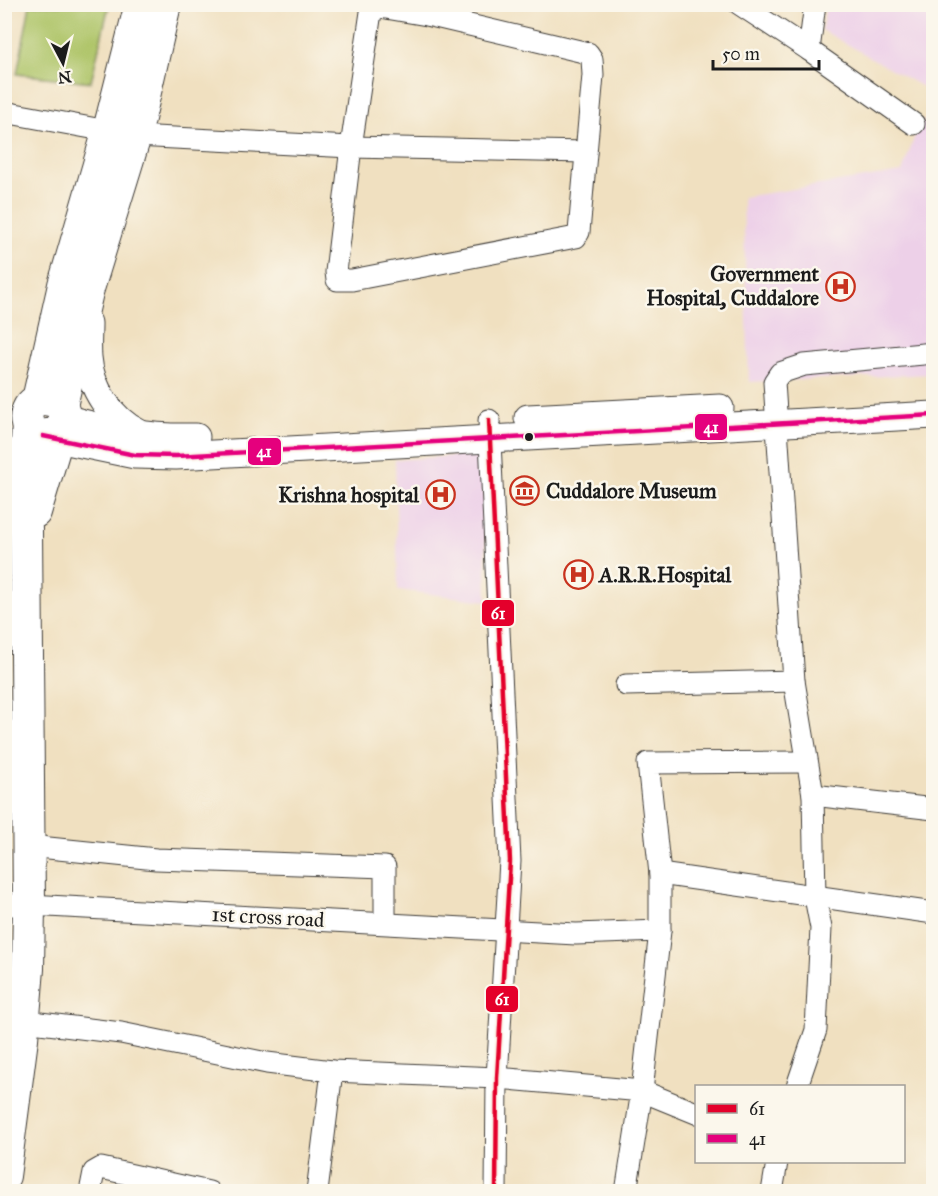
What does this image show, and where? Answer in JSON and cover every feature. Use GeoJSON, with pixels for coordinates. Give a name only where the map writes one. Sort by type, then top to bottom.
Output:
{"type":"FeatureCollection","features":[{"type":"Feature","properties":{"kind":"highway"},"geometry":{"type":"LineString","coordinates":[[5,1169],[17,1033],[28,969],[17,905],[29,846],[16,731],[15,631],[26,529],[22,512],[87,292],[122,133],[141,4]]}},
{"type":"Feature","properties":{"kind":"highway"},"geometry":{"type":"LineString","coordinates":[[26,529],[35,513],[46,476],[64,285],[122,133],[165,4]]}},
{"type":"Feature","properties":{"kind":"main road"},"geometry":{"type":"LineString","coordinates":[[87,292],[88,360],[97,388],[110,412],[128,428],[140,445]]}},
{"type":"Feature","properties":{"kind":"main road"},"geometry":{"type":"LineString","coordinates":[[776,414],[933,396]]}},
{"type":"Feature","properties":{"kind":"main road"},"geometry":{"type":"LineString","coordinates":[[50,422],[176,456],[490,429],[776,414],[933,415]]}},
{"type":"Feature","properties":{"kind":"main road"},"geometry":{"type":"LineString","coordinates":[[46,476],[72,457],[140,445]]}},
{"type":"Feature","properties":{"kind":"street"},"geometry":{"type":"LineString","coordinates":[[739,4],[914,124]]}},
{"type":"Feature","properties":{"kind":"street"},"geometry":{"type":"LineString","coordinates":[[809,50],[815,4]]}},
{"type":"Feature","properties":{"kind":"street"},"geometry":{"type":"LineString","coordinates":[[380,7],[427,15],[588,53],[592,59],[593,75],[579,232],[576,237],[352,280],[337,280],[336,272],[351,147],[370,12],[380,7]]}},
{"type":"Feature","properties":{"kind":"street"},"geometry":{"type":"LineString","coordinates":[[4,112],[122,133],[351,147],[586,152]]}},
{"type":"Feature","properties":{"kind":"street"},"geometry":{"type":"LineString","coordinates":[[797,1085],[816,1030],[821,928],[815,897],[813,795],[795,681],[774,382],[780,373],[804,365],[933,353]]}},
{"type":"Feature","properties":{"kind":"street"},"geometry":{"type":"LineString","coordinates":[[490,429],[503,751],[510,861],[497,1078],[496,1191]]}},
{"type":"Feature","properties":{"kind":"street"},"geometry":{"type":"LineString","coordinates":[[626,685],[795,681]]}},
{"type":"Feature","properties":{"kind":"street"},"geometry":{"type":"LineString","coordinates":[[626,1191],[642,1091],[660,931],[660,874],[648,763],[807,762]]}},
{"type":"Feature","properties":{"kind":"street"},"geometry":{"type":"LineString","coordinates":[[813,795],[933,809]]}},
{"type":"Feature","properties":{"kind":"street"},"geometry":{"type":"LineString","coordinates":[[29,846],[156,859],[386,867],[385,923]]}},
{"type":"Feature","properties":{"kind":"street"},"geometry":{"type":"LineString","coordinates":[[660,874],[933,913]]}},
{"type":"Feature","properties":{"kind":"street","name":"1st cross road"},"geometry":{"type":"LineString","coordinates":[[17,905],[576,934],[660,931]]}},
{"type":"Feature","properties":{"kind":"street"},"geometry":{"type":"LineString","coordinates":[[17,1033],[121,1033],[267,1063],[332,1071],[497,1078],[642,1091],[695,1113]]}},
{"type":"Feature","properties":{"kind":"street"},"geometry":{"type":"LineString","coordinates":[[317,1191],[332,1071]]}},
{"type":"Feature","properties":{"kind":"street"},"geometry":{"type":"LineString","coordinates":[[772,1191],[777,1163]]}},
{"type":"Feature","properties":{"kind":"street"},"geometry":{"type":"LineString","coordinates":[[92,1182],[100,1168],[209,1191]]}},
{"type":"Feature","properties":{"kind":"shaded area"},"geometry":{"type":"Polygon","coordinates":[[[826,5],[933,5],[933,93],[822,30],[826,5]]]}},
{"type":"Feature","properties":{"kind":"shaded area","name":"Government Hospital, Cuddalore"},"geometry":{"type":"Polygon","coordinates":[[[933,110],[933,374],[749,382],[743,197],[902,172],[917,130],[933,110]]]}},
{"type":"Feature","properties":{"kind":"shaded area","name":"Krishna hospital"},"geometry":{"type":"Polygon","coordinates":[[[483,454],[487,601],[398,590],[395,460],[483,454]]]}},
{"type":"Feature","properties":{"kind":"green space"},"geometry":{"type":"Polygon","coordinates":[[[30,5],[109,5],[91,82],[17,74],[30,5]]]}},
{"type":"Feature","properties":{"kind":"transit line","name":"41"},"geometry":{"type":"LineString","coordinates":[[43,436],[135,455],[176,456],[934,415]]}},
{"type":"Feature","properties":{"kind":"transit line","name":"61"},"geometry":{"type":"LineString","coordinates":[[489,420],[510,861],[497,1078],[496,1192]]}},
{"type":"Feature","properties":{"kind":"place","name":"Government Hospital, Cuddalore"},"geometry":{"type":"Point","coordinates":[840,286]}},
{"type":"Feature","properties":{"kind":"place","name":"Cuddalore Museum"},"geometry":{"type":"Point","coordinates":[525,491]}},
{"type":"Feature","properties":{"kind":"place","name":"Krishna hospital"},"geometry":{"type":"Point","coordinates":[440,495]}},
{"type":"Feature","properties":{"kind":"place","name":"A.R.R.Hospital"},"geometry":{"type":"Point","coordinates":[578,575]}}]}
